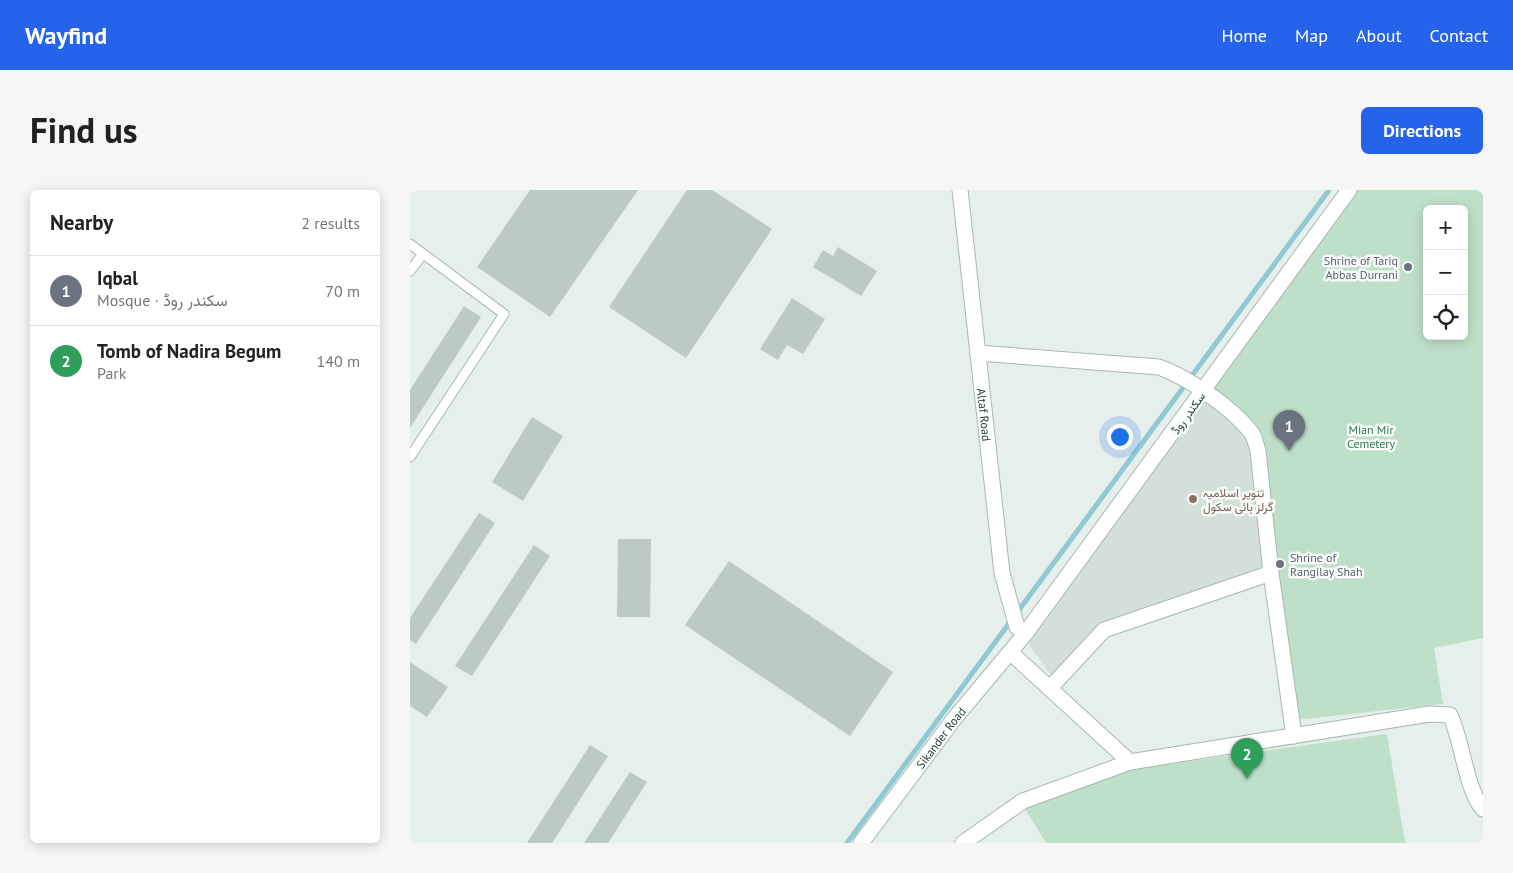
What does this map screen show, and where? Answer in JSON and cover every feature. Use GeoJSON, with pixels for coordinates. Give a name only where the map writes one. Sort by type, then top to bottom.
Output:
{"type":"FeatureCollection","features":[{"type":"Feature","properties":{"kind":"street","name":"Altaf Road"},"geometry":{"type":"LineString","coordinates":[[960,190],[1002,572],[1008,600],[1021,630]]}},
{"type":"Feature","properties":{"kind":"street","name":"سکندر روڈ"},"geometry":{"type":"LineString","coordinates":[[1021,630],[1203,391],[1349,190]]}},
{"type":"Feature","properties":{"kind":"street"},"geometry":{"type":"LineString","coordinates":[[978,353],[1159,366],[1174,372],[1203,391],[1253,434],[1258,451],[1271,573],[1294,736]]}},
{"type":"Feature","properties":{"kind":"street"},"geometry":{"type":"LineString","coordinates":[[1050,688],[1104,630],[1271,573]]}},
{"type":"Feature","properties":{"kind":"street","name":"Sikander Road"},"geometry":{"type":"LineString","coordinates":[[862,843],[954,719],[1010,652],[1021,630]]}},
{"type":"Feature","properties":{"kind":"street"},"geometry":{"type":"LineString","coordinates":[[1010,652],[1130,762]]}},
{"type":"Feature","properties":{"kind":"street"},"geometry":{"type":"LineString","coordinates":[[963,843],[1023,801],[1130,762],[1429,714],[1450,715],[1470,779],[1483,810]]}},
{"type":"Feature","properties":{"kind":"lane"},"geometry":{"type":"LineString","coordinates":[[410,244],[504,314],[410,457]]}},
{"type":"Feature","properties":{"kind":"lane"},"geometry":{"type":"LineString","coordinates":[[410,271],[422,254]]}},
{"type":"Feature","properties":{"kind":"shaded area","name":"تنویر اسلامیہ گرلز ہائی سکول"},"geometry":{"type":"Polygon","coordinates":[[[1205,383],[1257,433],[1273,565],[1105,622],[1056,682],[1022,635],[1205,383]]]}},
{"type":"Feature","properties":{"kind":"green space","name":"Mian Mir Cemetery"},"geometry":{"type":"Polygon","coordinates":[[[1350,190],[1483,190],[1483,638],[1434,648],[1443,704],[1296,720],[1257,433],[1205,383],[1350,190]]]}},
{"type":"Feature","properties":{"kind":"green space"},"geometry":{"type":"Polygon","coordinates":[[[1387,734],[1405,843],[1046,843],[1024,807],[1133,769],[1387,734]]]}},
{"type":"Feature","properties":{"kind":"building"},"geometry":{"type":"Polygon","coordinates":[[[530,190],[638,190],[550,317],[477,267],[530,190]]]}},
{"type":"Feature","properties":{"kind":"building"},"geometry":{"type":"Polygon","coordinates":[[[687,190],[712,190],[772,229],[686,358],[609,307],[687,190]]]}},
{"type":"Feature","properties":{"kind":"building"},"geometry":{"type":"Polygon","coordinates":[[[838,247],[877,271],[861,296],[813,267],[823,250],[833,256],[838,247]]]}},
{"type":"Feature","properties":{"kind":"building"},"geometry":{"type":"Polygon","coordinates":[[[792,298],[825,319],[803,354],[787,345],[778,360],[760,349],[792,298]]]}},
{"type":"Feature","properties":{"kind":"building"},"geometry":{"type":"Polygon","coordinates":[[[464,306],[481,317],[410,428],[410,390],[464,306]]]}},
{"type":"Feature","properties":{"kind":"building"},"geometry":{"type":"Polygon","coordinates":[[[532,417],[563,436],[523,501],[492,482],[532,417]]]}},
{"type":"Feature","properties":{"kind":"building"},"geometry":{"type":"Polygon","coordinates":[[[479,513],[495,523],[416,644],[410,640],[410,618],[479,513]]]}},
{"type":"Feature","properties":{"kind":"building"},"geometry":{"type":"Polygon","coordinates":[[[618,539],[651,539],[650,617],[617,617],[618,539]]]}},
{"type":"Feature","properties":{"kind":"building"},"geometry":{"type":"Polygon","coordinates":[[[534,545],[550,556],[472,676],[455,666],[534,545]]]}},
{"type":"Feature","properties":{"kind":"building"},"geometry":{"type":"Polygon","coordinates":[[[729,561],[893,672],[850,736],[685,625],[729,561]]]}},
{"type":"Feature","properties":{"kind":"building"},"geometry":{"type":"Polygon","coordinates":[[[410,662],[448,687],[427,717],[410,706],[410,662]]]}},
{"type":"Feature","properties":{"kind":"building"},"geometry":{"type":"Polygon","coordinates":[[[590,745],[608,756],[552,843],[527,843],[590,745]]]}},
{"type":"Feature","properties":{"kind":"building"},"geometry":{"type":"Polygon","coordinates":[[[630,772],[647,782],[608,843],[584,843],[630,772]]]}},
{"type":"Feature","properties":{"kind":"waterway"},"geometry":{"type":"LineString","coordinates":[[847,843],[1329,190]]}},
{"type":"Feature","properties":{"kind":"place","name":"Shrine of Tariq Abbas Durrani"},"geometry":{"type":"Point","coordinates":[1408,267]}},
{"type":"Feature","properties":{"kind":"place","name":"Iqbal"},"geometry":{"type":"Point","coordinates":[1289,451]}},
{"type":"Feature","properties":{"kind":"place","name":"تنویر اسلامیہ گرلز ہائی سکول"},"geometry":{"type":"Point","coordinates":[1193,499]}},
{"type":"Feature","properties":{"kind":"place","name":"Shrine of Rangilay Shah"},"geometry":{"type":"Point","coordinates":[1280,564]}},
{"type":"Feature","properties":{"kind":"place","name":"Tomb of Nadira Begum"},"geometry":{"type":"Point","coordinates":[1247,779]}}]}
